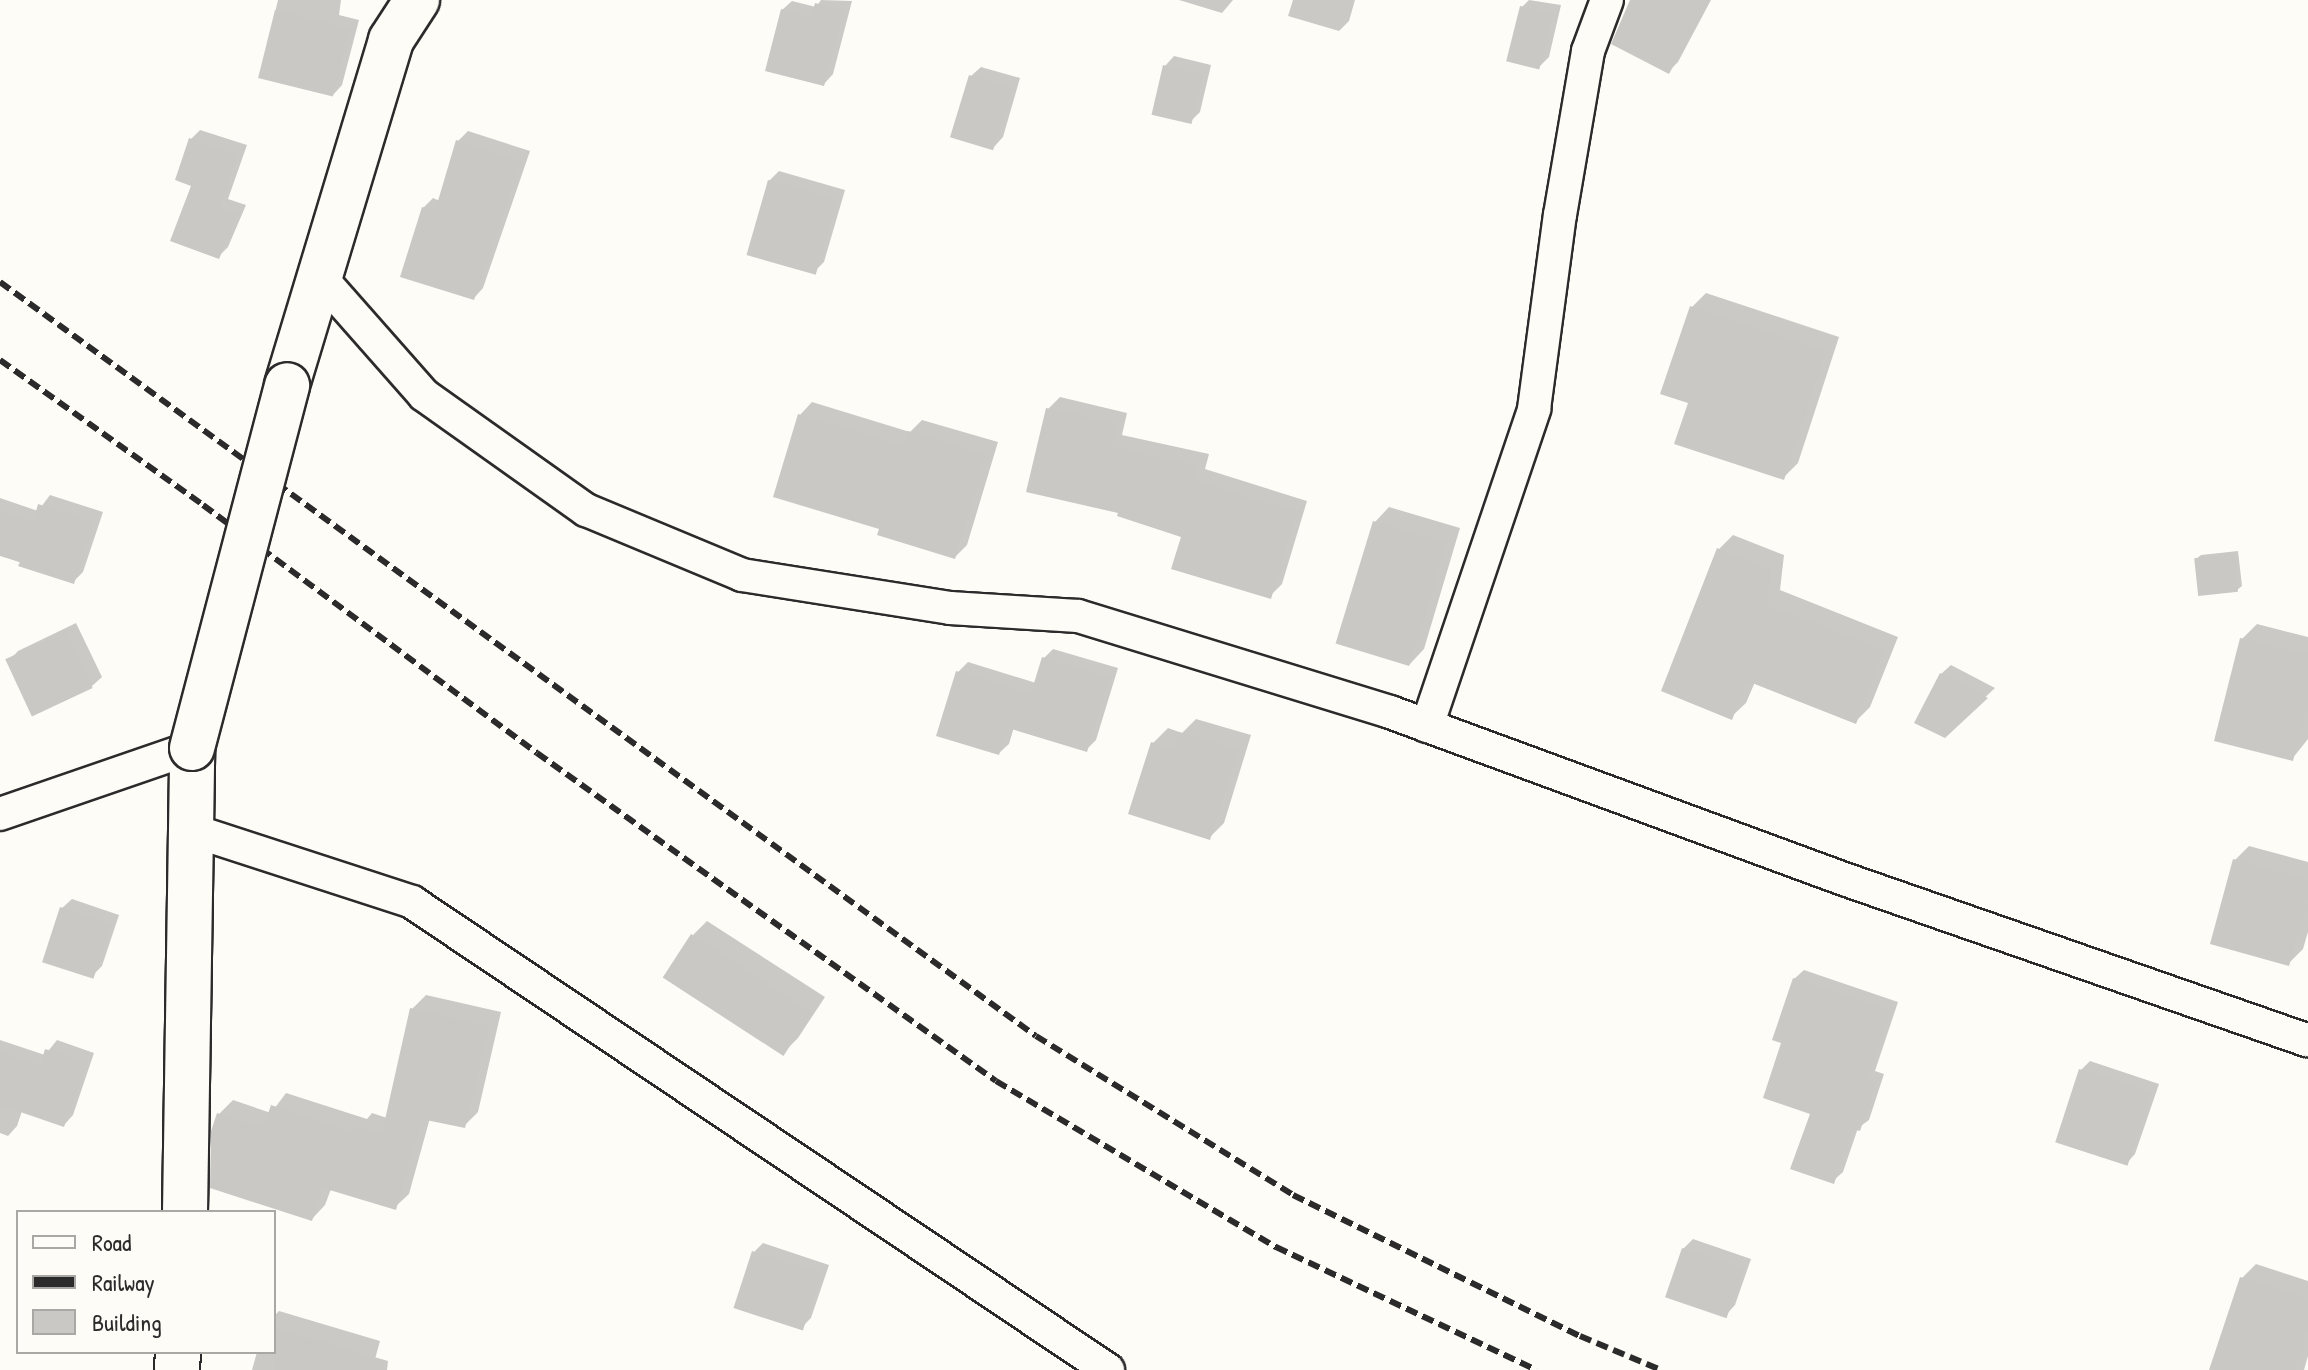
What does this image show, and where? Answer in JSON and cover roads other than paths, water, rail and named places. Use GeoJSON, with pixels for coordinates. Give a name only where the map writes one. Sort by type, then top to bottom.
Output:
{"type":"FeatureCollection","features":[{"type":"Feature","properties":{"kind":"main road"},"geometry":{"type":"LineString","coordinates":[[185,1210],[192,748],[287,385],[391,40],[417,0]]}},
{"type":"Feature","properties":{"kind":"street"},"geometry":{"type":"LineString","coordinates":[[1427,726],[1534,409],[1560,215],[1588,51],[1607,0]]}},
{"type":"Feature","properties":{"kind":"street"},"geometry":{"type":"LineString","coordinates":[[320,277],[424,395],[586,510],[742,575],[950,608],[1078,616],[1427,726],[1844,879],[2308,1041]]}},
{"type":"Feature","properties":{"kind":"street"},"geometry":{"type":"LineString","coordinates":[[0,814],[192,748]]}},
{"type":"Feature","properties":{"kind":"street"},"geometry":{"type":"LineString","coordinates":[[191,830],[412,902],[1108,1370]]}},
{"type":"Feature","properties":{"kind":"railway"},"geometry":{"type":"LineString","coordinates":[[0,282],[1036,1036],[1293,1195],[1580,1336],[1661,1370]]}},
{"type":"Feature","properties":{"kind":"railway"},"geometry":{"type":"LineString","coordinates":[[0,360],[203,505],[537,753],[996,1081],[1276,1247],[1536,1370]]}}]}
